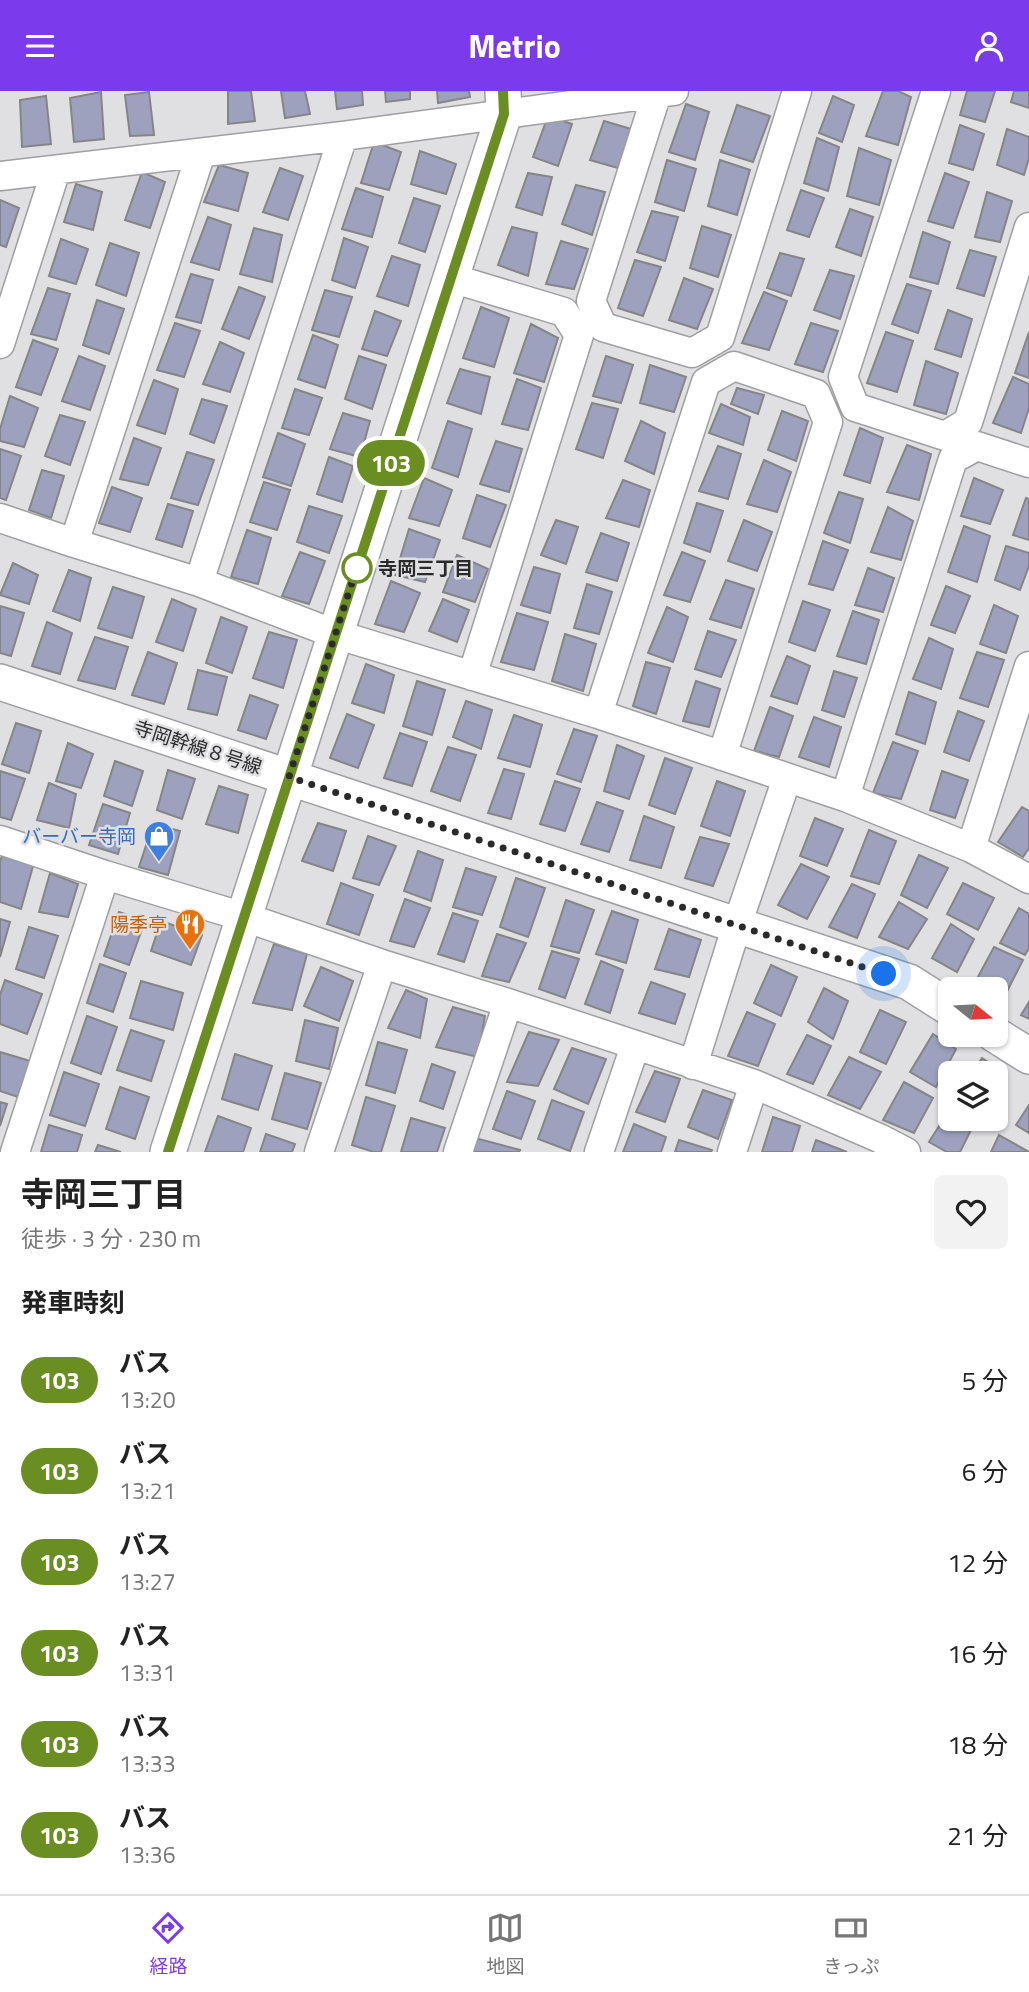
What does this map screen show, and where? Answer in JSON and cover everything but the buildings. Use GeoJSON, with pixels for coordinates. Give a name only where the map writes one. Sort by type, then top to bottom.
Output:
{"type":"FeatureCollection","features":[{"type":"Feature","properties":{"kind":"street"},"geometry":{"type":"LineString","coordinates":[[0,176],[343,136],[504,102],[665,92],[591,301],[603,327],[692,353],[720,337],[797,91]]}},
{"type":"Feature","properties":{"kind":"street"},"geometry":{"type":"LineString","coordinates":[[936,91],[843,377],[855,407],[944,436],[968,422],[1029,227]]}},
{"type":"Feature","properties":{"kind":"street"},"geometry":{"type":"LineString","coordinates":[[168,1152],[451,278],[504,102]]}},
{"type":"Feature","properties":{"kind":"street"},"geometry":{"type":"LineString","coordinates":[[198,582],[343,136]]}},
{"type":"Feature","properties":{"kind":"street"},"geometry":{"type":"LineString","coordinates":[[74,543],[201,153]]}},
{"type":"Feature","properties":{"kind":"street"},"geometry":{"type":"LineString","coordinates":[[0,344],[56,170]]}},
{"type":"Feature","properties":{"kind":"street"},"geometry":{"type":"LineString","coordinates":[[451,278],[564,312],[579,335],[472,676]]}},
{"type":"Feature","properties":{"kind":"street"},"geometry":{"type":"LineString","coordinates":[[598,714],[706,382],[734,366],[816,394],[828,422],[722,756]]}},
{"type":"Feature","properties":{"kind":"street"},"geometry":{"type":"LineString","coordinates":[[845,797],[953,459],[977,446],[1029,463]]}},
{"type":"Feature","properties":{"kind":"street"},"geometry":{"type":"LineString","coordinates":[[0,518],[198,582],[335,634],[598,714],[845,797],[971,848],[1029,879]]}},
{"type":"Feature","properties":{"kind":"street"},"geometry":{"type":"LineString","coordinates":[[971,848],[1021,723],[1029,666]]}},
{"type":"Feature","properties":{"kind":"street","name":"寺岡幹線８号線"},"geometry":{"type":"LineString","coordinates":[[0,682],[909,982],[938,1000]]}},
{"type":"Feature","properties":{"kind":"street"},"geometry":{"type":"LineString","coordinates":[[693,1065],[787,778]]}},
{"type":"Feature","properties":{"kind":"street"},"geometry":{"type":"LineString","coordinates":[[0,840],[754,1084],[876,1145],[906,1152]]}},
{"type":"Feature","properties":{"kind":"street"},"geometry":{"type":"LineString","coordinates":[[15,1152],[105,876]]}},
{"type":"Feature","properties":{"kind":"street"},"geometry":{"type":"LineString","coordinates":[[319,1152],[382,964]]}},
{"type":"Feature","properties":{"kind":"street"},"geometry":{"type":"LineString","coordinates":[[458,1152],[508,1003]]}},
{"type":"Feature","properties":{"kind":"street"},"geometry":{"type":"LineString","coordinates":[[1008,1043],[1029,1056]]}},
{"type":"Feature","properties":{"kind":"street"},"geometry":{"type":"LineString","coordinates":[[599,1152],[635,1046]]}},
{"type":"Feature","properties":{"kind":"street"},"geometry":{"type":"LineString","coordinates":[[732,1152],[754,1084]]}},
{"type":"Feature","properties":{"kind":"bus line","name":"103"},"geometry":{"type":"LineString","coordinates":[[168,1152],[504,114],[503,91]]}},
{"type":"Feature","properties":{"kind":"place","name":"寺岡三丁目"},"geometry":{"type":"Point","coordinates":[357,568]}},
{"type":"Feature","properties":{"kind":"place","name":"バーバー寺岡"},"geometry":{"type":"Point","coordinates":[159,863]}},
{"type":"Feature","properties":{"kind":"place","name":"陽季亭"},"geometry":{"type":"Point","coordinates":[190,951]}},
{"type":"Feature","properties":{"kind":"route"},"geometry":{"type":"LineString","coordinates":[[357,568],[360,558],[289,777],[884,974]]}}]}
